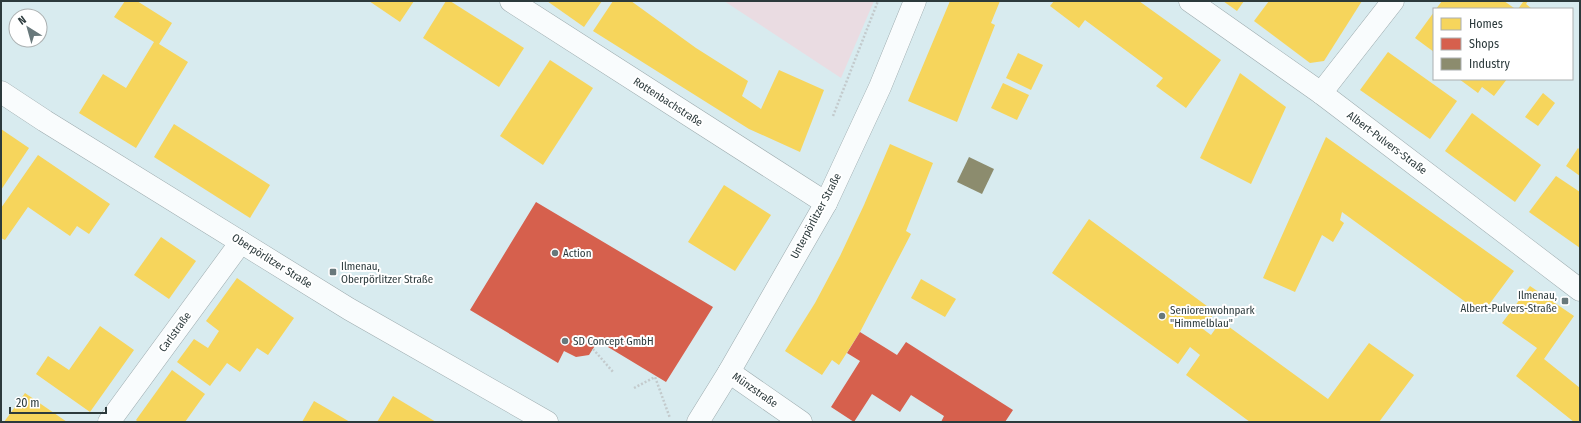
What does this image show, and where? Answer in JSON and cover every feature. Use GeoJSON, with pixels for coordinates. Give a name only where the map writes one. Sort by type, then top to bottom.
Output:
{"type":"FeatureCollection","features":[{"type":"Feature","properties":{"kind":"street","name":"Rottenbachstraße"},"geometry":{"type":"LineString","coordinates":[[511,1],[826,203]]}},
{"type":"Feature","properties":{"kind":"street","name":"Unterpörlitzer Straße"},"geometry":{"type":"LineString","coordinates":[[698,422],[729,372],[826,203],[880,87],[915,1]]}},
{"type":"Feature","properties":{"kind":"street","name":"Albert-Pulvers-Straße"},"geometry":{"type":"LineString","coordinates":[[1190,1],[1321,93],[1580,290]]}},
{"type":"Feature","properties":{"kind":"street"},"geometry":{"type":"LineString","coordinates":[[1321,93],[1393,1]]}},
{"type":"Feature","properties":{"kind":"street","name":"Oberpörlitzer Straße"},"geometry":{"type":"LineString","coordinates":[[1,92],[45,121],[349,309],[547,422]]}},
{"type":"Feature","properties":{"kind":"street","name":"Carlstraße"},"geometry":{"type":"LineString","coordinates":[[110,422],[241,242]]}},
{"type":"Feature","properties":{"kind":"street","name":"Münzstraße"},"geometry":{"type":"LineString","coordinates":[[729,372],[800,422]]}},
{"type":"Feature","properties":{"kind":"path"},"geometry":{"type":"LineString","coordinates":[[830,124],[878,1]]}},
{"type":"Feature","properties":{"kind":"path"},"geometry":{"type":"LineString","coordinates":[[593,349],[614,373]]}},
{"type":"Feature","properties":{"kind":"path"},"geometry":{"type":"LineString","coordinates":[[634,388],[655,377],[669,418],[675,422]]}},
{"type":"Feature","properties":{"kind":"shaded area"},"geometry":{"type":"Polygon","coordinates":[[[724,1],[874,1],[841,78],[724,1]]]}},
{"type":"Feature","properties":{"kind":"building: Homes"},"geometry":{"type":"Polygon","coordinates":[[[125,1],[137,1],[172,23],[159,44],[188,62],[136,148],[79,113],[103,74],[126,88],[154,42],[114,17],[125,1]]]}},
{"type":"Feature","properties":{"kind":"building: Homes"},"geometry":{"type":"Polygon","coordinates":[[[369,1],[414,1],[400,22],[369,1]]]}},
{"type":"Feature","properties":{"kind":"building: Homes"},"geometry":{"type":"Polygon","coordinates":[[[446,1],[450,1],[524,48],[499,87],[423,38],[446,1]]]}},
{"type":"Feature","properties":{"kind":"building: Homes"},"geometry":{"type":"Polygon","coordinates":[[[547,1],[602,1],[584,27],[547,1]]]}},
{"type":"Feature","properties":{"kind":"building: Homes"},"geometry":{"type":"Polygon","coordinates":[[[613,1],[631,1],[696,48],[748,81],[742,96],[761,109],[779,70],[824,90],[800,152],[749,129],[593,31],[613,1]]]}},
{"type":"Feature","properties":{"kind":"building: Homes"},"geometry":{"type":"Polygon","coordinates":[[[950,1],[1000,1],[991,23],[995,25],[957,122],[908,101],[950,1]]]}},
{"type":"Feature","properties":{"kind":"building: Homes"},"geometry":{"type":"Polygon","coordinates":[[[1054,1],[1139,1],[1221,60],[1186,108],[1156,86],[1163,78],[1085,20],[1079,28],[1050,6],[1054,1]]]}},
{"type":"Feature","properties":{"kind":"building: Homes"},"geometry":{"type":"Polygon","coordinates":[[[1223,1],[1244,1],[1237,11],[1223,1]]]}},
{"type":"Feature","properties":{"kind":"building: Homes"},"geometry":{"type":"Polygon","coordinates":[[[1269,1],[1362,1],[1324,61],[1310,63],[1254,21],[1269,1]]]}},
{"type":"Feature","properties":{"kind":"building: Homes"},"geometry":{"type":"Polygon","coordinates":[[[1442,1],[1504,1],[1514,8],[1437,8],[1442,1]]]}},
{"type":"Feature","properties":{"kind":"building: Homes"},"geometry":{"type":"Polygon","coordinates":[[[1522,1],[1528,1],[1526,4],[1531,8],[1519,8],[1523,2],[1522,1]]]}},
{"type":"Feature","properties":{"kind":"building: Homes"},"geometry":{"type":"Polygon","coordinates":[[[1433,13],[1433,51],[1415,38],[1433,13]]]}},
{"type":"Feature","properties":{"kind":"building: Homes"},"geometry":{"type":"Polygon","coordinates":[[[1388,52],[1457,101],[1430,139],[1360,90],[1388,52]]]}},
{"type":"Feature","properties":{"kind":"building: Homes"},"geometry":{"type":"Polygon","coordinates":[[[1018,53],[1043,65],[1031,90],[1006,78],[1018,53]]]}},
{"type":"Feature","properties":{"kind":"building: Homes"},"geometry":{"type":"Polygon","coordinates":[[[550,60],[593,88],[543,165],[500,136],[550,60]]]}},
{"type":"Feature","properties":{"kind":"building: Homes"},"geometry":{"type":"Polygon","coordinates":[[[1240,73],[1286,107],[1251,184],[1200,158],[1240,73]]]}},
{"type":"Feature","properties":{"kind":"building: Homes"},"geometry":{"type":"Polygon","coordinates":[[[1460,80],[1506,80],[1494,96],[1482,87],[1478,93],[1460,80]]]}},
{"type":"Feature","properties":{"kind":"building: Homes"},"geometry":{"type":"Polygon","coordinates":[[[1003,83],[1029,95],[1017,120],[991,108],[1003,83]]]}},
{"type":"Feature","properties":{"kind":"building: Homes"},"geometry":{"type":"Polygon","coordinates":[[[1543,93],[1555,103],[1538,126],[1525,117],[1543,93]]]}},
{"type":"Feature","properties":{"kind":"building: Homes"},"geometry":{"type":"Polygon","coordinates":[[[1472,113],[1541,165],[1515,202],[1445,151],[1472,113]]]}},
{"type":"Feature","properties":{"kind":"building: Homes"},"geometry":{"type":"Polygon","coordinates":[[[174,124],[270,185],[250,218],[154,157],[174,124]]]}},
{"type":"Feature","properties":{"kind":"building: Homes"},"geometry":{"type":"Polygon","coordinates":[[[1,129],[29,148],[1,190],[1,129]]]}},
{"type":"Feature","properties":{"kind":"building: Homes"},"geometry":{"type":"Polygon","coordinates":[[[1326,137],[1514,271],[1482,314],[1342,212],[1340,220],[1344,223],[1333,242],[1322,235],[1295,292],[1263,278],[1326,137]]]}},
{"type":"Feature","properties":{"kind":"building: Homes"},"geometry":{"type":"Polygon","coordinates":[[[890,144],[933,163],[906,231],[911,234],[860,332],[839,365],[832,360],[822,375],[785,351],[815,303],[840,256],[890,144]]]}},
{"type":"Feature","properties":{"kind":"building: Homes"},"geometry":{"type":"Polygon","coordinates":[[[1578,148],[1580,150],[1580,176],[1566,166],[1578,148]]]}},
{"type":"Feature","properties":{"kind":"building: Homes"},"geometry":{"type":"Polygon","coordinates":[[[38,155],[110,204],[89,234],[77,226],[70,236],[28,207],[5,240],[1,238],[1,208],[38,155]]]}},
{"type":"Feature","properties":{"kind":"building: Homes"},"geometry":{"type":"Polygon","coordinates":[[[1556,176],[1580,192],[1580,248],[1529,212],[1556,176]]]}},
{"type":"Feature","properties":{"kind":"building: Homes"},"geometry":{"type":"Polygon","coordinates":[[[724,185],[771,215],[735,271],[688,242],[724,185]]]}},
{"type":"Feature","properties":{"kind":"building: Homes","name":"Seniorenwohnpark \"Himmelblau\""},"geometry":{"type":"Polygon","coordinates":[[[1089,219],[1215,312],[1203,329],[1211,335],[1221,321],[1328,399],[1369,343],[1414,375],[1379,422],[1250,422],[1186,375],[1200,355],[1190,347],[1178,364],[1052,273],[1089,219]]]}},
{"type":"Feature","properties":{"kind":"building: Homes"},"geometry":{"type":"Polygon","coordinates":[[[161,237],[196,261],[169,299],[134,275],[161,237]]]}},
{"type":"Feature","properties":{"kind":"building: Homes"},"geometry":{"type":"Polygon","coordinates":[[[237,278],[294,318],[268,355],[257,348],[240,372],[227,363],[210,386],[177,362],[194,339],[208,348],[219,331],[206,321],[237,278]]]}},
{"type":"Feature","properties":{"kind":"building: Homes"},"geometry":{"type":"Polygon","coordinates":[[[921,279],[956,299],[945,317],[911,298],[921,279]]]}},
{"type":"Feature","properties":{"kind":"building: Homes"},"geometry":{"type":"Polygon","coordinates":[[[1530,286],[1574,316],[1544,359],[1580,388],[1580,422],[1574,422],[1516,376],[1537,348],[1502,323],[1530,286]]]}},
{"type":"Feature","properties":{"kind":"building: Homes"},"geometry":{"type":"Polygon","coordinates":[[[100,326],[134,350],[90,412],[36,374],[48,356],[69,370],[100,326]]]}},
{"type":"Feature","properties":{"kind":"building: Homes"},"geometry":{"type":"Polygon","coordinates":[[[172,370],[205,394],[185,422],[138,422],[136,420],[172,370]]]}},
{"type":"Feature","properties":{"kind":"building: Homes"},"geometry":{"type":"Polygon","coordinates":[[[25,393],[67,422],[4,422],[25,393]]]}},
{"type":"Feature","properties":{"kind":"building: Homes"},"geometry":{"type":"Polygon","coordinates":[[[393,396],[436,422],[377,422],[393,396]]]}},
{"type":"Feature","properties":{"kind":"building: Homes"},"geometry":{"type":"Polygon","coordinates":[[[314,401],[333,412],[350,422],[302,422],[314,401]]]}},
{"type":"Feature","properties":{"kind":"building: Shops"},"geometry":{"type":"Polygon","coordinates":[[[536,202],[713,307],[666,382],[598,341],[589,355],[576,357],[564,351],[558,363],[470,310],[536,202]]]}},
{"type":"Feature","properties":{"kind":"building: Shops"},"geometry":{"type":"Polygon","coordinates":[[[860,332],[897,355],[906,342],[1013,410],[1005,422],[941,422],[944,416],[911,395],[900,412],[872,394],[854,422],[831,407],[860,361],[847,353],[860,332]]]}},
{"type":"Feature","properties":{"kind":"building: Industry"},"geometry":{"type":"Polygon","coordinates":[[[969,157],[994,169],[982,194],[957,182],[969,157]]]}},
{"type":"Feature","properties":{"kind":"place","name":"Action"},"geometry":{"type":"Point","coordinates":[555,253]}},
{"type":"Feature","properties":{"kind":"place","name":"Ilmenau, Oberpörlitzer Straße"},"geometry":{"type":"Point","coordinates":[333,272]}},
{"type":"Feature","properties":{"kind":"place","name":"Ilmenau, Albert-Pulvers-Straße"},"geometry":{"type":"Point","coordinates":[1565,301]}},
{"type":"Feature","properties":{"kind":"place","name":"Seniorenwohnpark \"Himmelblau\""},"geometry":{"type":"Point","coordinates":[1162,316]}},
{"type":"Feature","properties":{"kind":"place","name":"SD Concept GmbH"},"geometry":{"type":"Point","coordinates":[565,341]}}]}
